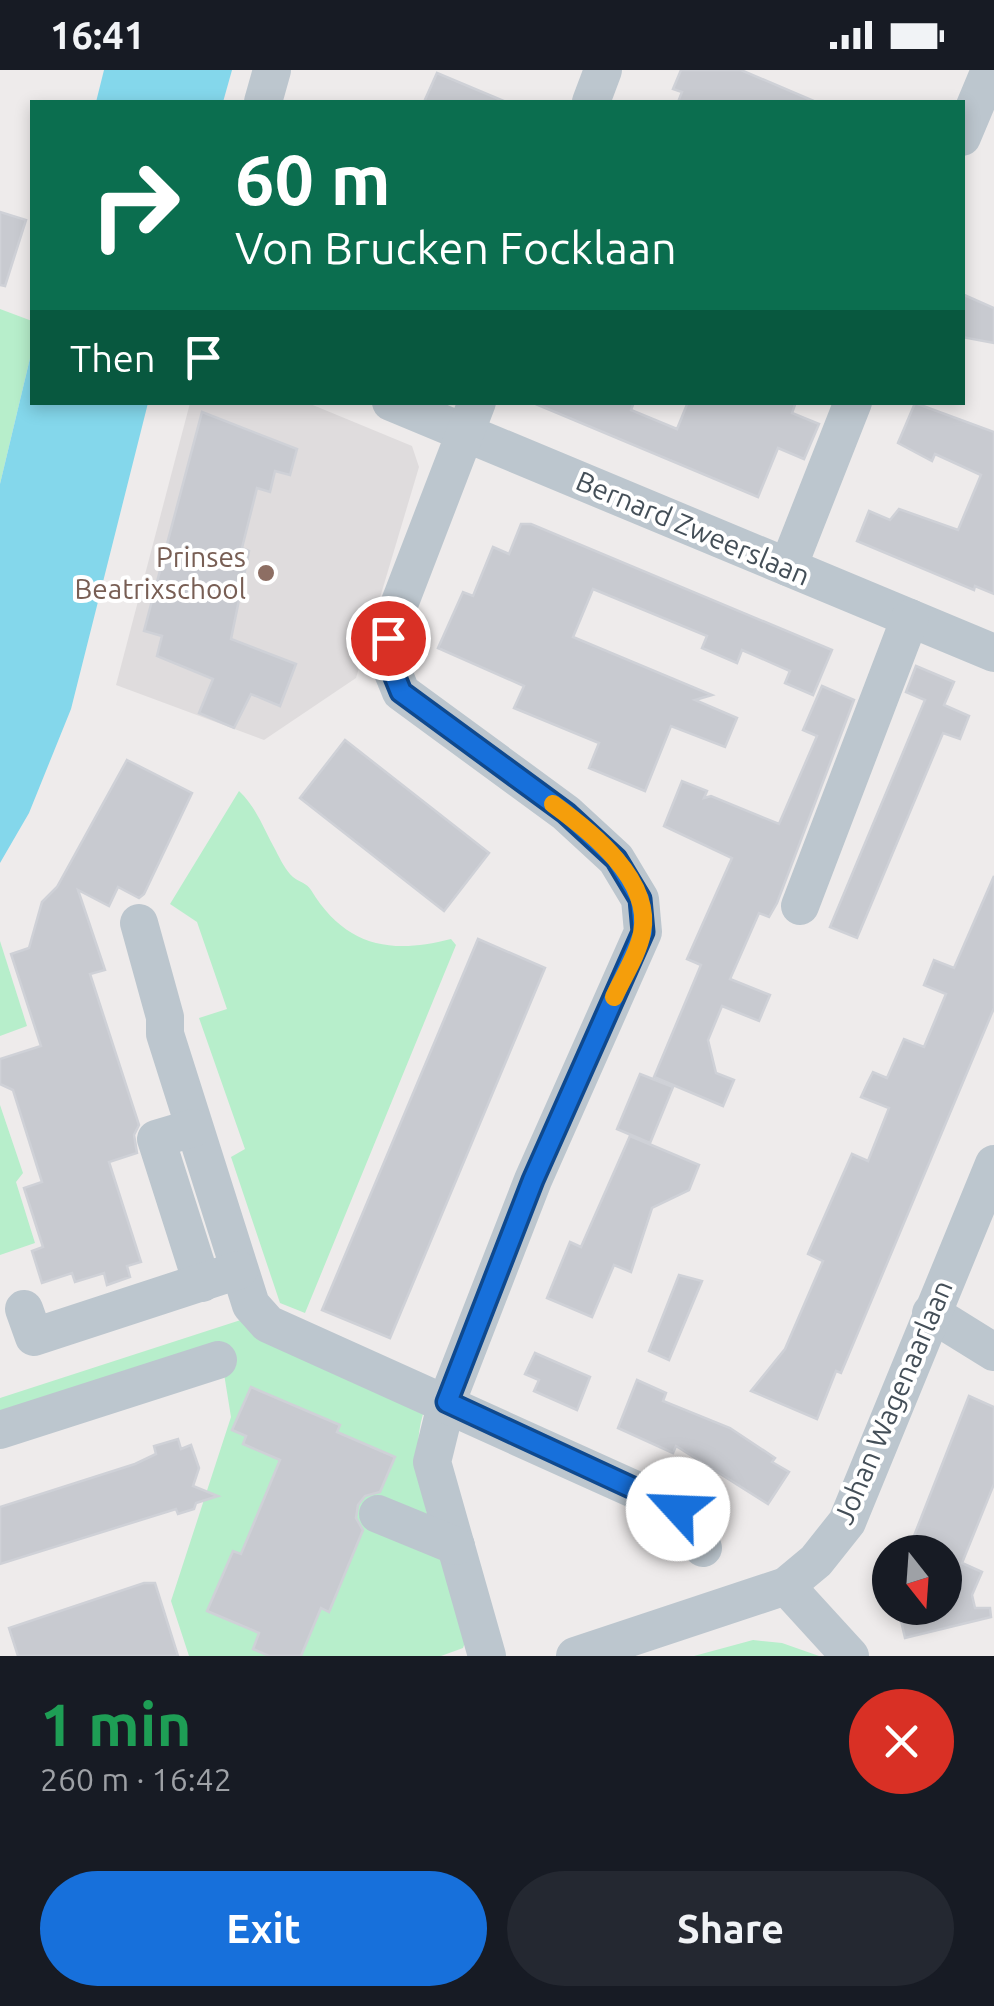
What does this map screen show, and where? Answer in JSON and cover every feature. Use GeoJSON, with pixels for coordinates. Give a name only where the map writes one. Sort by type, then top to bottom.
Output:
{"type":"FeatureCollection","features":[{"type":"Feature","properties":{"kind":"street"},"geometry":{"type":"LineString","coordinates":[[264,100],[272,70]]}},
{"type":"Feature","properties":{"kind":"street"},"geometry":{"type":"LineString","coordinates":[[592,100],[604,70]]}},
{"type":"Feature","properties":{"kind":"street"},"geometry":{"type":"LineString","coordinates":[[965,130],[990,70]]}},
{"type":"Feature","properties":{"kind":"street","name":"Bernard Zweerslaan"},"geometry":{"type":"LineString","coordinates":[[406,405],[471,418],[788,567],[994,654]]}},
{"type":"Feature","properties":{"kind":"street"},"geometry":{"type":"LineString","coordinates":[[788,567],[852,405]]}},
{"type":"Feature","properties":{"kind":"street"},"geometry":{"type":"LineString","coordinates":[[471,418],[388,638],[394,677],[401,692],[566,813],[616,859],[640,899],[643,932],[533,1180],[447,1402],[432,1462],[487,1656]]}},
{"type":"Feature","properties":{"kind":"street"},"geometry":{"type":"LineString","coordinates":[[800,906],[910,618]]}},
{"type":"Feature","properties":{"kind":"street"},"geometry":{"type":"LineString","coordinates":[[140,923],[193,1128],[251,1305],[268,1324],[678,1509],[703,1548]]}},
{"type":"Feature","properties":{"kind":"street"},"geometry":{"type":"LineString","coordinates":[[193,1128],[156,1139],[202,1283]]}},
{"type":"Feature","properties":{"kind":"street","name":"Johan Wagenaarlaan"},"geometry":{"type":"LineString","coordinates":[[575,1656],[786,1586],[816,1561],[847,1522],[994,1164]]}},
{"type":"Feature","properties":{"kind":"street"},"geometry":{"type":"LineString","coordinates":[[24,1309],[34,1337],[239,1270]]}},
{"type":"Feature","properties":{"kind":"street"},"geometry":{"type":"LineString","coordinates":[[931,1313],[994,1352]]}},
{"type":"Feature","properties":{"kind":"street"},"geometry":{"type":"LineString","coordinates":[[0,1430],[218,1360]]}},
{"type":"Feature","properties":{"kind":"street"},"geometry":{"type":"LineString","coordinates":[[378,1514],[456,1546]]}},
{"type":"Feature","properties":{"kind":"street"},"geometry":{"type":"LineString","coordinates":[[786,1586],[850,1656]]}},
{"type":"Feature","properties":{"kind":"shaded area","name":"Prinses Beatrixschool"},"geometry":{"type":"Polygon","coordinates":[[[189,405],[313,405],[412,446],[419,467],[356,678],[264,740],[116,685],[189,405]]]}},
{"type":"Feature","properties":{"kind":"green space"},"geometry":{"type":"Polygon","coordinates":[[[0,309],[30,320],[30,358],[0,484],[0,309]]]}},
{"type":"Feature","properties":{"kind":"green space"},"geometry":{"type":"Polygon","coordinates":[[[239,791],[288,872],[309,888],[339,924],[354,934],[389,945],[451,939],[456,945],[305,1313],[280,1303],[231,1157],[245,1149],[199,1018],[227,1009],[197,922],[170,904],[239,791]]]}},
{"type":"Feature","properties":{"kind":"green space"},"geometry":{"type":"Polygon","coordinates":[[[0,941],[27,1026],[0,1036],[0,941]]]}},
{"type":"Feature","properties":{"kind":"green space"},"geometry":{"type":"Polygon","coordinates":[[[0,1105],[23,1173],[16,1182],[35,1243],[0,1255],[0,1105]]]}},
{"type":"Feature","properties":{"kind":"green space"},"geometry":{"type":"Polygon","coordinates":[[[250,1317],[423,1414],[418,1440],[423,1495],[468,1634],[463,1648],[441,1656],[189,1656],[171,1601],[231,1417],[220,1349],[0,1421],[0,1398],[250,1317]]]}},
{"type":"Feature","properties":{"kind":"green space"},"geometry":{"type":"Polygon","coordinates":[[[753,1640],[782,1643],[819,1656],[694,1656],[753,1640]]]}},
{"type":"Feature","properties":{"kind":"water"},"geometry":{"type":"Polygon","coordinates":[[[104,70],[232,70],[224,100],[96,100],[104,70]]]}},
{"type":"Feature","properties":{"kind":"water"},"geometry":{"type":"Polygon","coordinates":[[[30,358],[30,405],[147,405],[71,709],[29,813],[0,863],[0,484],[30,358]]]}},
{"type":"Feature","properties":{"kind":"building"},"geometry":{"type":"Polygon","coordinates":[[[681,70],[741,70],[811,100],[679,100],[682,92],[673,89],[681,70]]]}},
{"type":"Feature","properties":{"kind":"building"},"geometry":{"type":"Polygon","coordinates":[[[437,73],[501,100],[425,100],[437,73]]]}},
{"type":"Feature","properties":{"kind":"building"},"geometry":{"type":"Polygon","coordinates":[[[0,212],[26,220],[5,286],[0,285],[0,212]]]}},
{"type":"Feature","properties":{"kind":"building"},"geometry":{"type":"Polygon","coordinates":[[[965,295],[994,308],[994,343],[965,338],[965,295]]]}},
{"type":"Feature","properties":{"kind":"building"},"geometry":{"type":"Polygon","coordinates":[[[538,405],[633,405],[631,410],[677,429],[687,405],[795,405],[792,413],[819,424],[804,459],[778,448],[758,497],[538,405]]]}},
{"type":"Feature","properties":{"kind":"building"},"geometry":{"type":"Polygon","coordinates":[[[914,405],[994,432],[994,594],[975,586],[974,590],[857,541],[869,511],[890,520],[899,509],[958,530],[981,475],[935,454],[932,461],[898,443],[914,405]]]}},
{"type":"Feature","properties":{"kind":"building"},"geometry":{"type":"Polygon","coordinates":[[[202,412],[297,449],[290,475],[275,471],[270,492],[257,488],[242,548],[249,551],[231,639],[296,664],[280,706],[251,694],[234,728],[199,713],[213,679],[157,656],[162,636],[144,631],[202,412]]]}},
{"type":"Feature","properties":{"kind":"building"},"geometry":{"type":"Polygon","coordinates":[[[521,524],[531,524],[832,650],[813,695],[785,683],[790,671],[742,650],[737,663],[702,648],[707,636],[593,589],[573,637],[712,695],[695,700],[737,718],[725,747],[671,726],[645,791],[589,768],[599,743],[514,708],[524,686],[438,648],[463,592],[473,596],[493,547],[509,554],[521,524]]]}},
{"type":"Feature","properties":{"kind":"building"},"geometry":{"type":"Polygon","coordinates":[[[916,666],[954,682],[944,705],[969,716],[960,739],[943,733],[857,938],[830,927],[925,700],[906,692],[916,666]]]}},
{"type":"Feature","properties":{"kind":"building"},"geometry":{"type":"Polygon","coordinates":[[[822,686],[854,700],[777,903],[769,917],[759,913],[730,979],[770,995],[759,1021],[722,1006],[708,1040],[716,1073],[734,1080],[723,1106],[654,1077],[701,965],[687,959],[732,858],[664,826],[682,781],[707,791],[704,798],[711,796],[779,824],[817,736],[803,730],[822,686]]]}},
{"type":"Feature","properties":{"kind":"building"},"geometry":{"type":"Polygon","coordinates":[[[345,740],[489,853],[444,911],[300,798],[345,740]]]}},
{"type":"Feature","properties":{"kind":"building"},"geometry":{"type":"Polygon","coordinates":[[[127,760],[192,793],[144,894],[139,898],[118,887],[109,906],[78,890],[105,970],[90,974],[139,1125],[134,1135],[137,1153],[109,1162],[141,1262],[127,1266],[130,1277],[107,1285],[104,1273],[75,1282],[72,1273],[42,1283],[32,1251],[43,1247],[24,1188],[42,1182],[13,1090],[0,1084],[0,1059],[41,1046],[11,954],[29,948],[42,902],[57,887],[127,760]]]}},
{"type":"Feature","properties":{"kind":"building"},"geometry":{"type":"Polygon","coordinates":[[[994,876],[994,1008],[841,1373],[836,1371],[817,1419],[751,1391],[785,1349],[823,1261],[808,1254],[852,1154],[868,1161],[889,1108],[861,1097],[867,1084],[873,1072],[887,1078],[904,1039],[924,1047],[946,994],[924,985],[934,960],[954,968],[994,876]]]}},
{"type":"Feature","properties":{"kind":"building"},"geometry":{"type":"Polygon","coordinates":[[[478,939],[545,968],[390,1338],[322,1310],[478,939]]]}},
{"type":"Feature","properties":{"kind":"building"},"geometry":{"type":"Polygon","coordinates":[[[640,1074],[673,1087],[650,1143],[617,1129],[640,1074]]]}},
{"type":"Feature","properties":{"kind":"building"},"geometry":{"type":"Polygon","coordinates":[[[630,1136],[699,1165],[689,1190],[652,1208],[631,1272],[614,1265],[592,1317],[547,1298],[570,1242],[581,1247],[630,1136]]]}},
{"type":"Feature","properties":{"kind":"building"},"geometry":{"type":"Polygon","coordinates":[[[679,1275],[702,1281],[669,1360],[649,1351],[679,1275]]]}},
{"type":"Feature","properties":{"kind":"building"},"geometry":{"type":"Polygon","coordinates":[[[535,1353],[590,1377],[577,1410],[534,1391],[539,1380],[525,1374],[535,1353]]]}},
{"type":"Feature","properties":{"kind":"building"},"geometry":{"type":"Polygon","coordinates":[[[637,1380],[666,1393],[663,1401],[730,1428],[775,1458],[772,1462],[789,1472],[768,1504],[676,1446],[673,1453],[618,1428],[637,1380]]]}},
{"type":"Feature","properties":{"kind":"building"},"geometry":{"type":"Polygon","coordinates":[[[251,1387],[340,1425],[337,1432],[395,1457],[380,1492],[365,1496],[358,1505],[356,1518],[363,1530],[329,1612],[321,1608],[301,1656],[269,1656],[253,1649],[259,1633],[207,1611],[233,1551],[241,1554],[280,1460],[243,1444],[246,1436],[232,1430],[251,1387]]]}},
{"type":"Feature","properties":{"kind":"building"},"geometry":{"type":"Polygon","coordinates":[[[969,1396],[994,1407],[994,1484],[962,1563],[962,1535],[914,1535],[969,1396]]]}},
{"type":"Feature","properties":{"kind":"building"},"geometry":{"type":"Polygon","coordinates":[[[178,1439],[181,1449],[191,1445],[199,1468],[193,1486],[218,1496],[178,1514],[176,1509],[0,1564],[0,1507],[135,1464],[156,1454],[154,1446],[178,1439]]]}},
{"type":"Feature","properties":{"kind":"building"},"geometry":{"type":"Polygon","coordinates":[[[962,1563],[982,1572],[972,1595],[975,1608],[990,1608],[991,1617],[962,1624],[962,1563]]]}},
{"type":"Feature","properties":{"kind":"building"},"geometry":{"type":"Polygon","coordinates":[[[144,1583],[155,1583],[178,1656],[18,1656],[9,1628],[144,1583]]]}},
{"type":"Feature","properties":{"kind":"building"},"geometry":{"type":"Polygon","coordinates":[[[902,1625],[958,1625],[905,1638],[902,1625]]]}},
{"type":"Feature","properties":{"kind":"slow traffic"},"geometry":{"type":"LineString","coordinates":[[553,804],[616,859],[640,899],[643,932],[614,997]]}},
{"type":"Feature","properties":{"kind":"place","name":"Prinses Beatrixschool"},"geometry":{"type":"Point","coordinates":[266,573]}},
{"type":"Feature","properties":{"kind":"route"},"geometry":{"type":"LineString","coordinates":[[388,638],[388,660],[401,692],[566,813],[616,859],[640,899],[643,932],[533,1180],[447,1402],[678,1509]]}}]}
